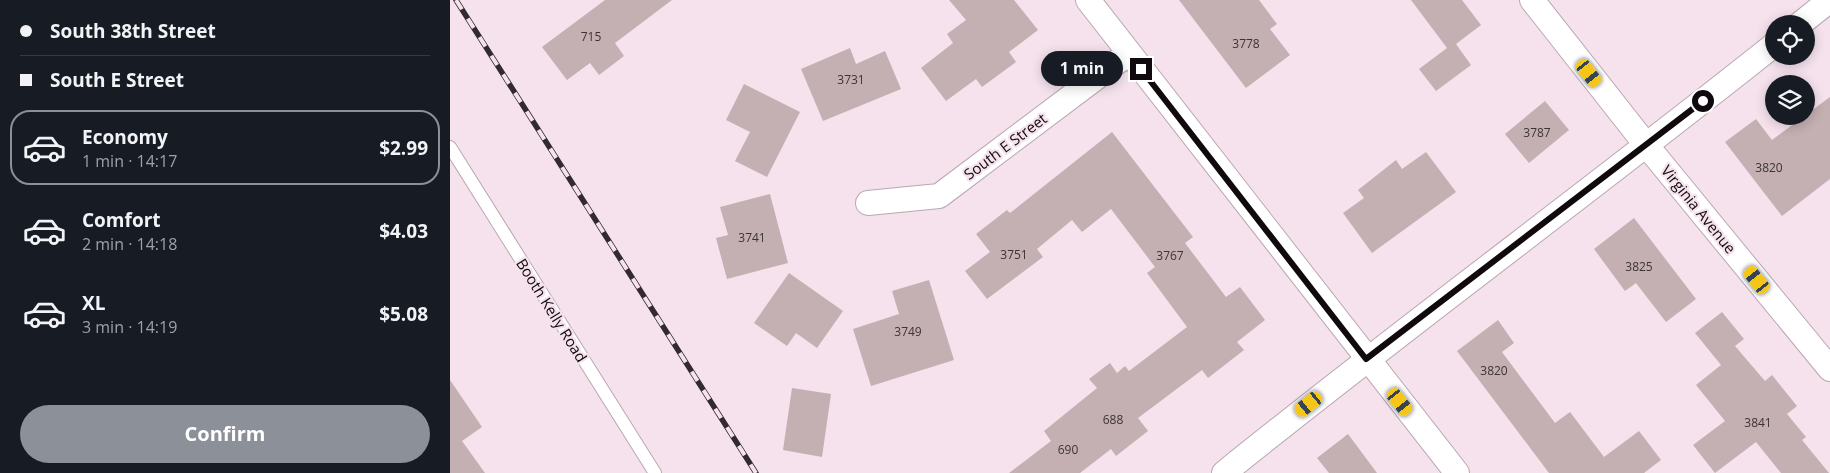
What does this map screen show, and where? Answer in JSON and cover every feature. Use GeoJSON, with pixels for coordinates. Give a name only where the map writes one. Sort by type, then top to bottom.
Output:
{"type":"FeatureCollection","features":[{"type":"Feature","properties":{"kind":"street"},"geometry":{"type":"LineString","coordinates":[[1088,0],[1366,359],[1457,473]]}},
{"type":"Feature","properties":{"kind":"street","name":"Virginia Avenue"},"geometry":{"type":"LineString","coordinates":[[1532,0],[1647,146],[1830,369]]}},
{"type":"Feature","properties":{"kind":"street"},"geometry":{"type":"LineString","coordinates":[[1811,15],[1830,0]]}},
{"type":"Feature","properties":{"kind":"street"},"geometry":{"type":"LineString","coordinates":[[1224,473],[1366,359],[1647,146],[1765,52]]}},
{"type":"Feature","properties":{"kind":"street","name":"South E Street"},"geometry":{"type":"LineString","coordinates":[[868,203],[939,196],[1129,53]]}},
{"type":"Feature","properties":{"kind":"lane","name":"Booth Kelly Road"},"geometry":{"type":"LineString","coordinates":[[450,147],[655,473]]}},
{"type":"Feature","properties":{"kind":"building"},"geometry":{"type":"Polygon","coordinates":[[[605,0],[672,0],[615,43],[624,56],[599,75],[590,63],[567,80],[542,47],[605,0]]]}},
{"type":"Feature","properties":{"kind":"building"},"geometry":{"type":"Polygon","coordinates":[[[949,0],[1014,0],[1038,30],[1009,52],[1016,62],[982,87],[976,79],[946,101],[921,68],[953,43],[947,34],[966,20],[949,0]]]}},
{"type":"Feature","properties":{"kind":"building"},"geometry":{"type":"Polygon","coordinates":[[[1179,0],[1259,0],[1277,24],[1270,29],[1290,55],[1246,88],[1179,0]]]}},
{"type":"Feature","properties":{"kind":"building"},"geometry":{"type":"Polygon","coordinates":[[[1411,0],[1462,0],[1481,25],[1456,44],[1471,65],[1436,91],[1419,69],[1447,48],[1411,0]]]}},
{"type":"Feature","properties":{"kind":"building"},"geometry":{"type":"Polygon","coordinates":[[[850,48],[856,64],[885,51],[901,89],[823,121],[801,69],[850,48]]]}},
{"type":"Feature","properties":{"kind":"building"},"geometry":{"type":"Polygon","coordinates":[[[744,84],[800,112],[767,177],[735,161],[750,132],[726,120],[744,84]]]}},
{"type":"Feature","properties":{"kind":"building"},"geometry":{"type":"Polygon","coordinates":[[[1830,97],[1830,179],[1782,216],[1725,142],[1756,119],[1772,140],[1792,125],[1815,125],[1815,108],[1830,97]]]}},
{"type":"Feature","properties":{"kind":"building"},"geometry":{"type":"Polygon","coordinates":[[[1545,101],[1569,130],[1529,163],[1505,134],[1545,101]]]}},
{"type":"Feature","properties":{"kind":"building"},"geometry":{"type":"Polygon","coordinates":[[[1112,132],[1193,237],[1185,243],[1226,297],[1240,287],[1265,320],[1237,342],[1244,350],[1208,378],[1202,370],[1138,418],[1148,431],[1116,456],[1111,449],[1080,473],[1009,473],[1051,441],[1044,431],[1097,388],[1089,379],[1110,363],[1117,373],[1125,366],[1129,371],[1187,327],[1147,273],[1155,267],[1111,209],[1082,232],[1072,220],[1037,249],[1043,257],[987,299],[965,271],[990,252],[976,234],[1007,210],[1010,213],[1112,132]]]}},
{"type":"Feature","properties":{"kind":"building"},"geometry":{"type":"Polygon","coordinates":[[[1426,152],[1456,192],[1372,253],[1343,213],[1364,198],[1358,190],[1396,160],[1402,169],[1426,152]]]}},
{"type":"Feature","properties":{"kind":"building"},"geometry":{"type":"Polygon","coordinates":[[[770,194],[788,263],[727,279],[716,238],[728,235],[720,207],[770,194]]]}},
{"type":"Feature","properties":{"kind":"building"},"geometry":{"type":"Polygon","coordinates":[[[1634,218],[1696,299],[1666,322],[1636,283],[1625,291],[1594,249],[1634,218]]]}},
{"type":"Feature","properties":{"kind":"building"},"geometry":{"type":"Polygon","coordinates":[[[789,273],[843,311],[817,348],[796,333],[787,346],[754,323],[789,273]]]}},
{"type":"Feature","properties":{"kind":"building"},"geometry":{"type":"Polygon","coordinates":[[[929,280],[954,360],[871,386],[853,329],[899,314],[892,291],[929,280]]]}},
{"type":"Feature","properties":{"kind":"building"},"geometry":{"type":"Polygon","coordinates":[[[1722,312],[1744,339],[1735,346],[1765,381],[1772,375],[1797,406],[1787,414],[1806,437],[1802,440],[1829,473],[1781,473],[1756,442],[1715,473],[1693,445],[1725,421],[1696,385],[1721,365],[1695,333],[1722,312]]]}},
{"type":"Feature","properties":{"kind":"building"},"geometry":{"type":"Polygon","coordinates":[[[1498,320],[1514,343],[1502,352],[1555,423],[1570,412],[1604,457],[1639,431],[1661,460],[1644,473],[1549,473],[1457,351],[1498,320]]]}},
{"type":"Feature","properties":{"kind":"building"},"geometry":{"type":"Polygon","coordinates":[[[450,380],[482,427],[462,441],[485,473],[450,473],[450,380]]]}},
{"type":"Feature","properties":{"kind":"building"},"geometry":{"type":"Polygon","coordinates":[[[792,388],[831,394],[822,457],[783,450],[792,388]]]}},
{"type":"Feature","properties":{"kind":"building"},"geometry":{"type":"Polygon","coordinates":[[[1348,434],[1377,473],[1329,473],[1317,458],[1348,434]]]}},
{"type":"Feature","properties":{"kind":"railway"},"geometry":{"type":"LineString","coordinates":[[456,0],[756,473]]}},
{"type":"Feature","properties":{"kind":"route"},"geometry":{"type":"LineString","coordinates":[[1141,69],[1366,359],[1647,146],[1703,101]]}}]}
